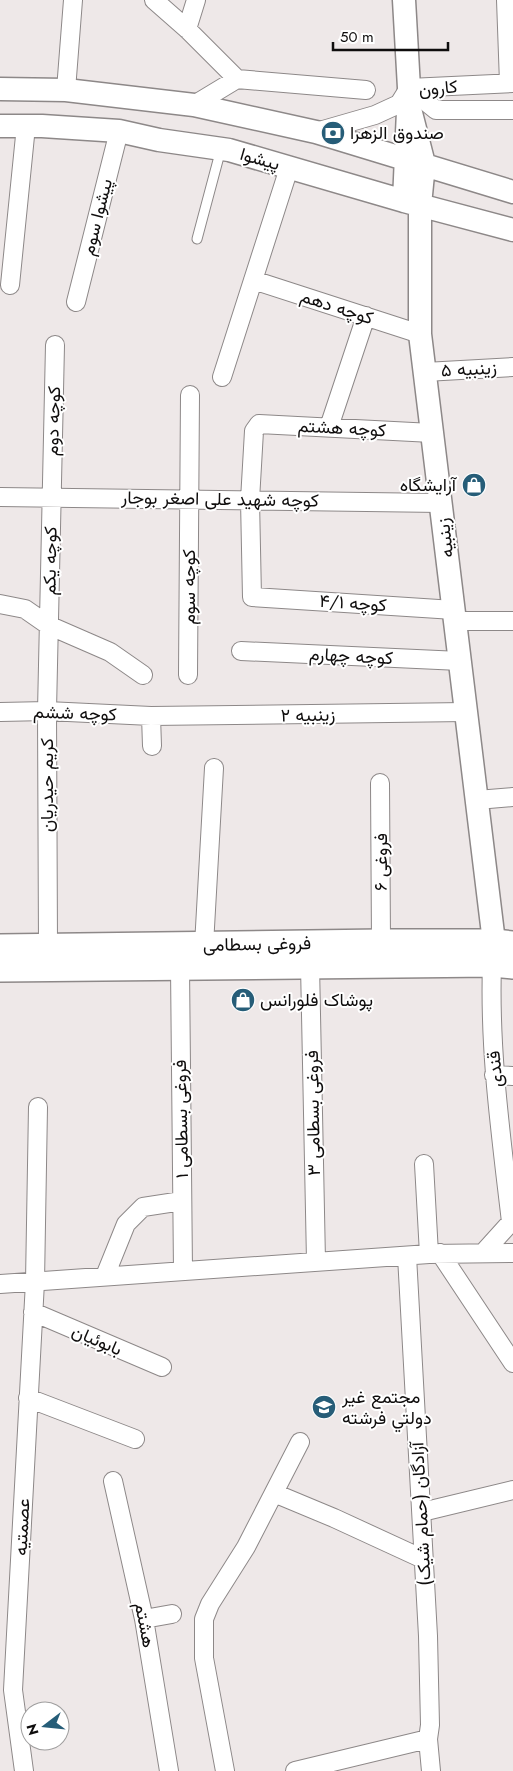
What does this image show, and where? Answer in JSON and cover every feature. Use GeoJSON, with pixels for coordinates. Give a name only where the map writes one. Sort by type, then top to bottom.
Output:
{"type":"FeatureCollection","features":[{"type":"Feature","properties":{"kind":"main road","name":"فروغی بسطامی"},"geometry":{"type":"LineString","coordinates":[[0,947],[381,942],[503,954]]}},
{"type":"Feature","properties":{"kind":"main road","name":"فروغی بسطامی"},"geometry":{"type":"LineString","coordinates":[[0,968],[310,965],[503,954]]}},
{"type":"Feature","properties":{"kind":"street"},"geometry":{"type":"LineString","coordinates":[[66,90],[73,0]]}},
{"type":"Feature","properties":{"kind":"street"},"geometry":{"type":"LineString","coordinates":[[154,0],[187,29],[237,79]]}},
{"type":"Feature","properties":{"kind":"street"},"geometry":{"type":"LineString","coordinates":[[187,29],[196,0]]}},
{"type":"Feature","properties":{"kind":"street","name":"زینبیه"},"geometry":{"type":"LineString","coordinates":[[404,0],[409,96],[415,162],[412,203],[420,334],[476,800],[503,954]]}},
{"type":"Feature","properties":{"kind":"street"},"geometry":{"type":"LineString","coordinates":[[506,0],[511,83]]}},
{"type":"Feature","properties":{"kind":"street"},"geometry":{"type":"LineString","coordinates":[[194,105],[237,79],[366,90]]}},
{"type":"Feature","properties":{"kind":"street","name":"کارون"},"geometry":{"type":"LineString","coordinates":[[409,96],[511,83]]}},
{"type":"Feature","properties":{"kind":"street"},"geometry":{"type":"LineString","coordinates":[[0,89],[66,90],[194,105],[316,132],[513,192]]}},
{"type":"Feature","properties":{"kind":"street"},"geometry":{"type":"LineString","coordinates":[[316,132],[376,116],[399,104],[409,96]]}},
{"type":"Feature","properties":{"kind":"street","name":"کارون"},"geometry":{"type":"LineString","coordinates":[[409,96],[436,110],[513,110]]}},
{"type":"Feature","properties":{"kind":"street","name":"پیشوا"},"geometry":{"type":"LineString","coordinates":[[0,126],[119,131],[159,140],[229,150],[513,230]]}},
{"type":"Feature","properties":{"kind":"street"},"geometry":{"type":"LineString","coordinates":[[10,285],[26,126]]}},
{"type":"Feature","properties":{"kind":"street","name":"پیشوا سوم"},"geometry":{"type":"LineString","coordinates":[[76,302],[119,131]]}},
{"type":"Feature","properties":{"kind":"street"},"geometry":{"type":"LineString","coordinates":[[222,377],[289,168]]}},
{"type":"Feature","properties":{"kind":"street","name":"کوچه دهم"},"geometry":{"type":"LineString","coordinates":[[253,280],[420,334]]}},
{"type":"Feature","properties":{"kind":"street"},"geometry":{"type":"LineString","coordinates":[[329,427],[366,316]]}},
{"type":"Feature","properties":{"kind":"street","name":"کوچه دوم"},"geometry":{"type":"LineString","coordinates":[[51,496],[55,345]]}},
{"type":"Feature","properties":{"kind":"street","name":"زینبیه ۵"},"geometry":{"type":"LineString","coordinates":[[425,372],[513,367]]}},
{"type":"Feature","properties":{"kind":"street"},"geometry":{"type":"LineString","coordinates":[[189,499],[190,395]]}},
{"type":"Feature","properties":{"kind":"street","name":"کوچه هشتم"},"geometry":{"type":"LineString","coordinates":[[250,500],[254,431],[259,424],[432,433]]}},
{"type":"Feature","properties":{"kind":"street","name":"کوچه شهید علی اصغر بوجار"},"geometry":{"type":"LineString","coordinates":[[0,497],[51,496],[441,503]]}},
{"type":"Feature","properties":{"kind":"street","name":"کوچه یکم"},"geometry":{"type":"LineString","coordinates":[[48,625],[51,496]]}},
{"type":"Feature","properties":{"kind":"street","name":"کوچه سوم"},"geometry":{"type":"LineString","coordinates":[[188,675],[189,499]]}},
{"type":"Feature","properties":{"kind":"street","name":"کوچه ۴/۱"},"geometry":{"type":"LineString","coordinates":[[250,500],[252,597],[513,621]]}},
{"type":"Feature","properties":{"kind":"street"},"geometry":{"type":"LineString","coordinates":[[0,604],[25,609],[48,625],[110,652],[143,675]]}},
{"type":"Feature","properties":{"kind":"street","name":"کریم حیدریان"},"geometry":{"type":"LineString","coordinates":[[48,625],[48,946]]}},
{"type":"Feature","properties":{"kind":"street","name":"کوچه چهارم"},"geometry":{"type":"LineString","coordinates":[[241,651],[460,661]]}},
{"type":"Feature","properties":{"kind":"street","name":"کوچه ششم"},"geometry":{"type":"LineString","coordinates":[[0,712],[47,710],[151,716]]}},
{"type":"Feature","properties":{"kind":"street","name":"زینبیه ۲"},"geometry":{"type":"LineString","coordinates":[[151,716],[466,712]]}},
{"type":"Feature","properties":{"kind":"street"},"geometry":{"type":"LineString","coordinates":[[151,716],[152,746]]}},
{"type":"Feature","properties":{"kind":"street"},"geometry":{"type":"LineString","coordinates":[[204,945],[214,768]]}},
{"type":"Feature","properties":{"kind":"street","name":"فروغی ۶"},"geometry":{"type":"LineString","coordinates":[[380,783],[381,942]]}},
{"type":"Feature","properties":{"kind":"street"},"geometry":{"type":"LineString","coordinates":[[476,800],[513,797]]}},
{"type":"Feature","properties":{"kind":"street","name":"قندی"},"geometry":{"type":"LineString","coordinates":[[483,1253],[512,1223],[494,1075],[491,1010],[503,954]]}},
{"type":"Feature","properties":{"kind":"street","name":"فروغی بسطامی ۳"},"geometry":{"type":"LineString","coordinates":[[310,965],[316,1261]]}},
{"type":"Feature","properties":{"kind":"street","name":"فروغی بسطامی ۱"},"geometry":{"type":"LineString","coordinates":[[180,966],[183,1271]]}},
{"type":"Feature","properties":{"kind":"street"},"geometry":{"type":"LineString","coordinates":[[494,1075],[513,1076]]}},
{"type":"Feature","properties":{"kind":"street","name":"عصمتیه"},"geometry":{"type":"LineString","coordinates":[[24,1771],[13,1690],[35,1282],[38,1107]]}},
{"type":"Feature","properties":{"kind":"street"},"geometry":{"type":"LineString","coordinates":[[424,1164],[435,1254],[513,1363]]}},
{"type":"Feature","properties":{"kind":"street"},"geometry":{"type":"LineString","coordinates":[[105,1276],[126,1224],[143,1207],[182,1201]]}},
{"type":"Feature","properties":{"kind":"street"},"geometry":{"type":"LineString","coordinates":[[0,1284],[316,1261],[435,1254],[513,1253]]}},
{"type":"Feature","properties":{"kind":"street","name":"آزادگان (حمام شیک)"},"geometry":{"type":"LineString","coordinates":[[407,1256],[428,1636],[430,1725],[428,1739],[431,1771]]}},
{"type":"Feature","properties":{"kind":"street","name":"بابوئیان"},"geometry":{"type":"LineString","coordinates":[[33,1312],[162,1367]]}},
{"type":"Feature","properties":{"kind":"street"},"geometry":{"type":"LineString","coordinates":[[28,1398],[135,1440]]}},
{"type":"Feature","properties":{"kind":"street"},"geometry":{"type":"LineString","coordinates":[[225,1771],[204,1658],[204,1619],[210,1604],[246,1547],[300,1442]]}},
{"type":"Feature","properties":{"kind":"street","name":"هشتم"},"geometry":{"type":"LineString","coordinates":[[113,1481],[144,1619],[169,1771]]}},
{"type":"Feature","properties":{"kind":"street"},"geometry":{"type":"LineString","coordinates":[[422,1512],[513,1490]]}},
{"type":"Feature","properties":{"kind":"street"},"geometry":{"type":"LineString","coordinates":[[274,1494],[334,1518],[423,1559]]}},
{"type":"Feature","properties":{"kind":"street"},"geometry":{"type":"LineString","coordinates":[[144,1619],[172,1614]]}},
{"type":"Feature","properties":{"kind":"street"},"geometry":{"type":"LineString","coordinates":[[295,1771],[428,1739]]}},
{"type":"Feature","properties":{"kind":"lane"},"geometry":{"type":"LineString","coordinates":[[197,240],[221,149]]}},
{"type":"Feature","properties":{"kind":"place","name":"صندوق الزهرا"},"geometry":{"type":"Point","coordinates":[333,133]}},
{"type":"Feature","properties":{"kind":"place","name":"آرایشگاه"},"geometry":{"type":"Point","coordinates":[474,485]}},
{"type":"Feature","properties":{"kind":"place","name":"پوشاک فلورانس"},"geometry":{"type":"Point","coordinates":[243,1000]}},
{"type":"Feature","properties":{"kind":"place","name":"مجتمع غير دولتي فرشته"},"geometry":{"type":"Point","coordinates":[324,1407]}}]}
